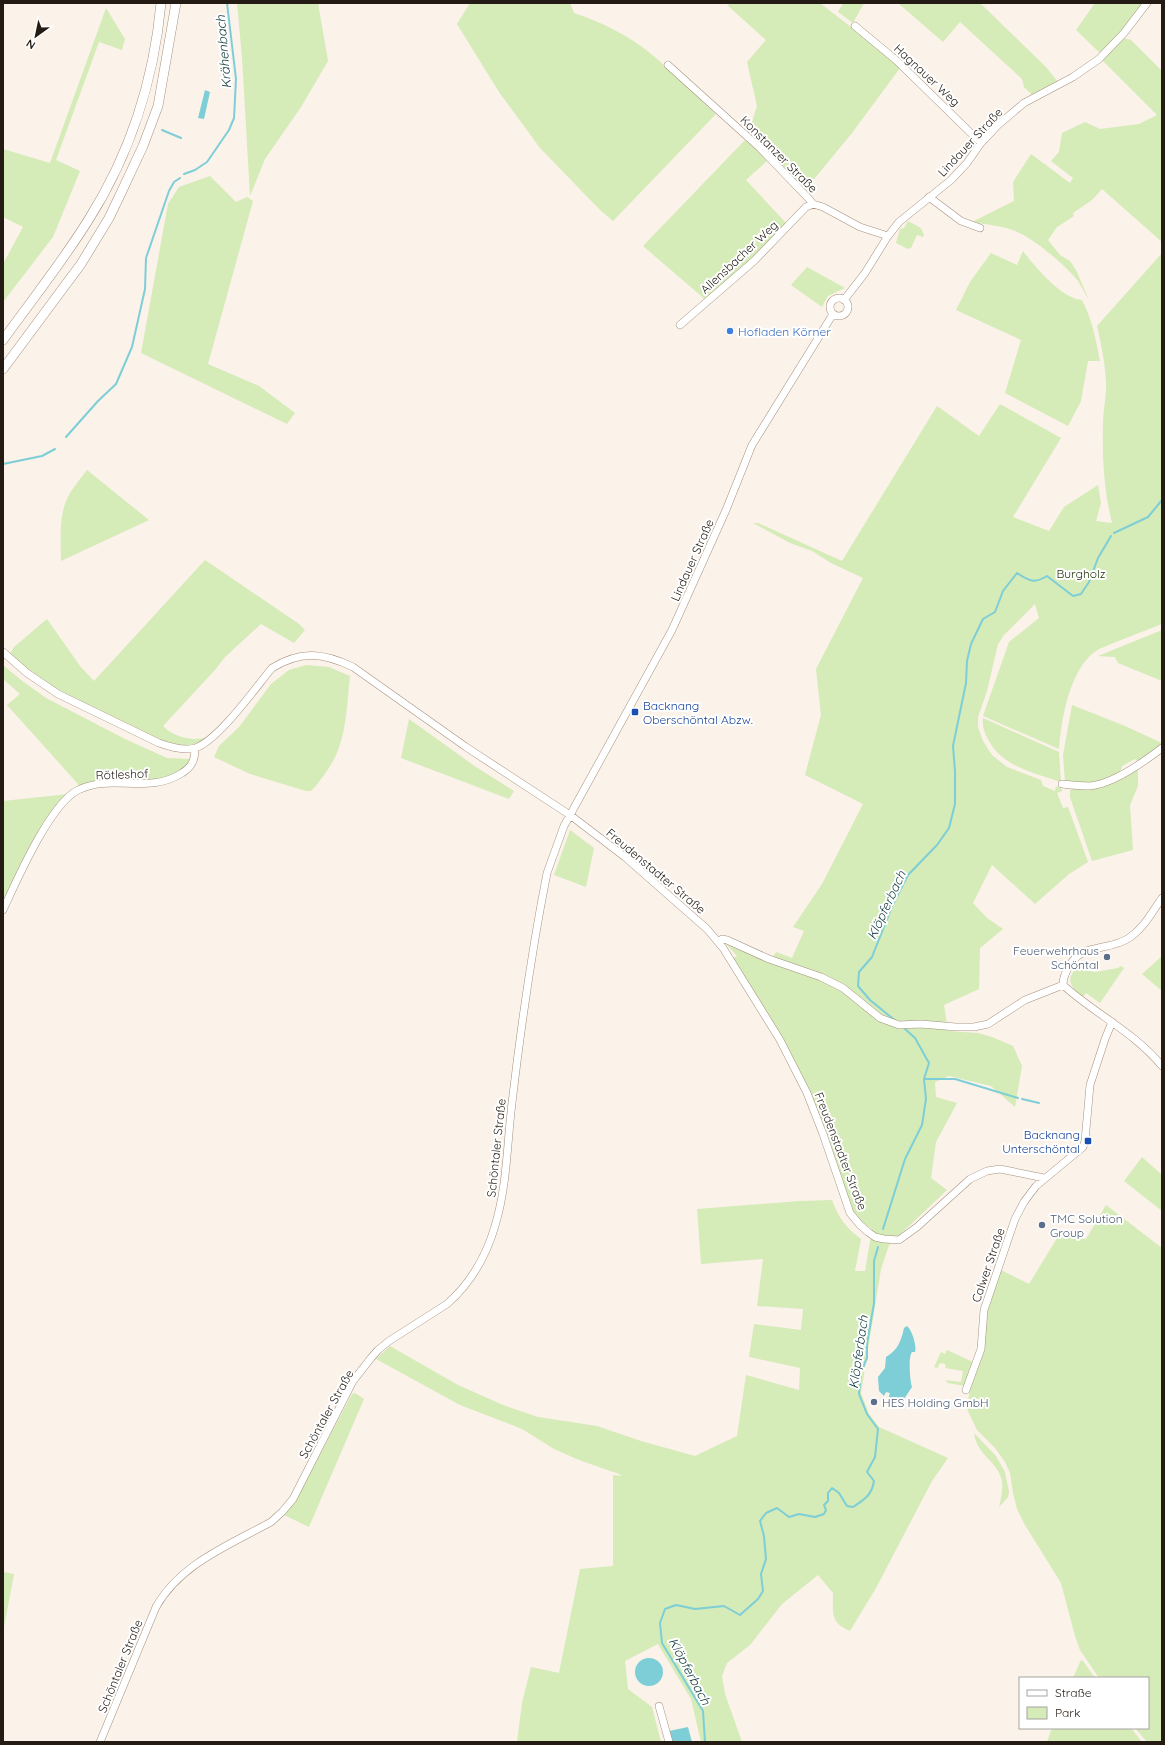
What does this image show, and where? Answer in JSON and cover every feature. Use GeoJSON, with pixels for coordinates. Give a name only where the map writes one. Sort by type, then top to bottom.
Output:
{"type":"FeatureCollection","features":[{"type":"Feature","properties":{"kind":"main road"},"geometry":{"type":"LineString","coordinates":[[3,340],[61,262],[89,219],[114,171],[138,117],[146,93],[153,60],[161,3]]}},
{"type":"Feature","properties":{"kind":"main road"},"geometry":{"type":"LineString","coordinates":[[3,369],[66,285],[110,218],[143,146],[158,106],[176,3]]}},
{"type":"Feature","properties":{"kind":"main road"},"geometry":{"type":"LineString","coordinates":[[138,117],[163,73]]}},
{"type":"Feature","properties":{"kind":"street","name":"Lindauer Straße"},"geometry":{"type":"LineString","coordinates":[[844,300],[865,273],[888,236],[899,222],[951,180],[967,163],[981,143],[1024,103],[1073,77],[1098,59],[1128,28],[1147,3]]}},
{"type":"Feature","properties":{"kind":"street","name":"Hagnauer Weg"},"geometry":{"type":"LineString","coordinates":[[855,26],[896,60],[981,143]]}},
{"type":"Feature","properties":{"kind":"street","name":"Konstanzer Straße"},"geometry":{"type":"LineString","coordinates":[[668,65],[760,148],[813,204],[822,207],[860,227],[888,236]]}},
{"type":"Feature","properties":{"kind":"street"},"geometry":{"type":"LineString","coordinates":[[929,197],[961,222],[980,228]]}},
{"type":"Feature","properties":{"kind":"street","name":"Allensbacher Weg"},"geometry":{"type":"LineString","coordinates":[[680,325],[754,262],[806,207],[813,204]]}},
{"type":"Feature","properties":{"kind":"street","name":"Lindauer Straße"},"geometry":{"type":"LineString","coordinates":[[839,298],[844,300],[848,306],[846,313],[840,316],[833,314],[830,307],[832,301],[839,298]]}},
{"type":"Feature","properties":{"kind":"street","name":"Lindauer Straße"},"geometry":{"type":"LineString","coordinates":[[570,815],[672,630],[726,510],[752,445],[833,314]]}},
{"type":"Feature","properties":{"kind":"street"},"geometry":{"type":"LineString","coordinates":[[3,652],[26,673],[58,694],[102,717],[159,744],[173,748],[195,748]]}},
{"type":"Feature","properties":{"kind":"street","name":"Freudenstadter Straße"},"geometry":{"type":"LineString","coordinates":[[195,748],[209,740],[221,730],[272,668],[290,658],[321,655],[336,659],[358,670],[466,747],[570,815],[625,857],[707,929],[719,942],[780,1040],[807,1093],[823,1134],[850,1213],[868,1232],[876,1237],[899,1240],[917,1227],[970,1179],[988,1171],[1000,1169],[1044,1178]]}},
{"type":"Feature","properties":{"kind":"street","name":"Rötleshof"},"geometry":{"type":"LineString","coordinates":[[3,910],[42,833],[67,798],[79,790],[96,785],[147,785],[169,780],[184,772],[190,766],[195,756],[195,748]]}},
{"type":"Feature","properties":{"kind":"street"},"geometry":{"type":"LineString","coordinates":[[1062,784],[1091,786],[1130,770],[1162,748]]}},
{"type":"Feature","properties":{"kind":"street","name":"Schöntaler Straße"},"geometry":{"type":"LineString","coordinates":[[100,1742],[156,1608],[166,1591],[176,1580],[190,1569],[271,1522],[282,1512],[293,1499],[353,1381],[371,1358],[389,1341],[447,1304],[455,1297],[466,1285],[486,1254],[495,1228],[501,1202],[517,1058],[546,873],[564,826],[570,815]]}},
{"type":"Feature","properties":{"kind":"street"},"geometry":{"type":"LineString","coordinates":[[1162,898],[1142,928],[1128,939],[1115,944],[1079,953],[1071,962],[1063,979],[1063,985],[1081,1002],[1134,1037],[1162,1066]]}},
{"type":"Feature","properties":{"kind":"street"},"geometry":{"type":"LineString","coordinates":[[719,942],[722,940],[727,940],[769,959],[843,988],[880,1018],[899,1025],[911,1026],[921,1024],[968,1027],[988,1024],[1025,1000],[1063,985]]}},
{"type":"Feature","properties":{"kind":"street"},"geometry":{"type":"LineString","coordinates":[[1044,1178],[1075,1155],[1083,1147],[1085,1141],[1090,1085],[1102,1045],[1112,1022]]}},
{"type":"Feature","properties":{"kind":"street","name":"Calwer Straße"},"geometry":{"type":"LineString","coordinates":[[966,1390],[981,1349],[984,1310],[1015,1219],[1024,1202],[1044,1178]]}},
{"type":"Feature","properties":{"kind":"street"},"geometry":{"type":"LineString","coordinates":[[659,1706],[668,1742]]}},
{"type":"Feature","properties":{"kind":"green space"},"geometry":{"type":"Polygon","coordinates":[[[237,3],[318,3],[328,61],[301,107],[265,159],[250,196],[242,57],[237,3]]]}},
{"type":"Feature","properties":{"kind":"green space"},"geometry":{"type":"Polygon","coordinates":[[[470,3],[570,3],[574,13],[614,30],[642,46],[716,114],[613,221],[599,209],[540,148],[499,92],[457,24],[470,3]]]}},
{"type":"Feature","properties":{"kind":"green space"},"geometry":{"type":"Polygon","coordinates":[[[734,3],[820,3],[883,52],[900,68],[852,133],[805,190],[783,166],[748,134],[757,106],[747,62],[766,40],[727,5],[734,3]]]}},
{"type":"Feature","properties":{"kind":"green space"},"geometry":{"type":"Polygon","coordinates":[[[843,3],[864,3],[853,23],[838,12],[843,3]]]}},
{"type":"Feature","properties":{"kind":"green space"},"geometry":{"type":"Polygon","coordinates":[[[898,3],[980,3],[1046,67],[1058,82],[1032,95],[1024,87],[1022,79],[960,22],[943,42],[898,3]]]}},
{"type":"Feature","properties":{"kind":"green space"},"geometry":{"type":"Polygon","coordinates":[[[1095,3],[1144,3],[1131,21],[1101,54],[1076,30],[1095,3]]]}},
{"type":"Feature","properties":{"kind":"green space"},"geometry":{"type":"Polygon","coordinates":[[[106,8],[125,39],[122,50],[99,42],[56,160],[80,171],[53,237],[3,302],[3,264],[23,227],[3,217],[3,149],[50,163],[106,8]]]}},
{"type":"Feature","properties":{"kind":"green space"},"geometry":{"type":"Polygon","coordinates":[[[1124,38],[1131,40],[1162,71],[1162,242],[1102,189],[1092,200],[1073,213],[1074,216],[1057,227],[1048,240],[1060,255],[1070,261],[1076,270],[1089,300],[1078,281],[1049,253],[1031,240],[1010,229],[972,222],[1014,201],[1013,182],[1031,154],[1070,183],[1073,178],[1051,161],[1059,152],[1062,133],[1085,122],[1100,129],[1139,124],[1157,115],[1102,60],[1124,38]]]}},
{"type":"Feature","properties":{"kind":"green space"},"geometry":{"type":"Polygon","coordinates":[[[745,140],[768,160],[746,180],[787,224],[707,301],[643,246],[745,140]]]}},
{"type":"Feature","properties":{"kind":"green space"},"geometry":{"type":"Polygon","coordinates":[[[210,176],[236,202],[247,197],[253,201],[208,364],[259,386],[295,413],[287,424],[141,353],[168,204],[179,187],[210,176]]]}},
{"type":"Feature","properties":{"kind":"green space"},"geometry":{"type":"Polygon","coordinates":[[[908,221],[921,228],[924,235],[923,237],[917,235],[911,248],[908,249],[896,243],[900,229],[904,228],[908,221]]]}},
{"type":"Feature","properties":{"kind":"green space"},"geometry":{"type":"Polygon","coordinates":[[[1023,251],[1034,265],[1058,288],[1074,298],[1082,300],[1093,330],[1100,361],[1088,361],[1081,401],[1068,426],[1005,393],[1021,340],[956,310],[970,282],[991,253],[1017,265],[1023,251]]]}},
{"type":"Feature","properties":{"kind":"green space","name":"Burgholz"},"geometry":{"type":"Polygon","coordinates":[[[1162,253],[1162,624],[1103,647],[1087,659],[1073,682],[1068,696],[1062,724],[1059,749],[983,716],[1009,642],[1039,618],[1035,604],[1004,635],[998,644],[987,691],[978,717],[978,727],[983,741],[992,755],[1007,767],[1041,780],[1043,786],[1055,791],[1056,786],[1062,789],[1062,791],[1057,793],[1063,808],[1068,807],[1088,862],[1069,874],[1035,904],[992,865],[973,903],[987,918],[1003,929],[980,948],[979,989],[944,1005],[948,1031],[978,1033],[1013,1046],[1022,1066],[1015,1107],[991,1086],[949,1076],[935,1082],[936,1097],[957,1103],[936,1142],[931,1178],[947,1190],[889,1245],[881,1269],[861,1393],[869,1414],[879,1427],[948,1458],[932,1481],[876,1588],[850,1631],[836,1621],[833,1612],[833,1593],[818,1575],[782,1604],[750,1645],[727,1663],[722,1676],[725,1694],[742,1742],[701,1742],[691,1699],[658,1644],[625,1661],[628,1689],[652,1707],[661,1742],[517,1742],[522,1703],[531,1667],[559,1673],[580,1569],[613,1566],[613,1475],[622,1476],[554,1449],[522,1429],[460,1405],[376,1359],[390,1346],[458,1385],[503,1405],[538,1417],[597,1426],[641,1441],[695,1456],[737,1436],[746,1375],[799,1390],[800,1368],[749,1357],[754,1324],[801,1330],[803,1309],[757,1306],[763,1259],[701,1264],[697,1209],[832,1200],[843,1222],[861,1239],[855,1271],[865,1271],[872,1229],[862,1222],[853,1211],[826,1132],[810,1092],[782,1038],[733,958],[737,956],[727,945],[730,944],[770,962],[776,952],[792,958],[804,931],[793,927],[822,884],[863,804],[805,775],[821,715],[816,669],[863,578],[831,563],[812,551],[790,543],[753,523],[758,523],[842,561],[937,406],[979,436],[1000,404],[1061,438],[1013,517],[1049,531],[1064,507],[1098,485],[1101,503],[1096,521],[1112,523],[1105,486],[1103,461],[1103,423],[1106,386],[1103,353],[1097,326],[1162,253]]]}},
{"type":"Feature","properties":{"kind":"green space"},"geometry":{"type":"Polygon","coordinates":[[[807,267],[845,288],[828,296],[822,307],[791,285],[807,267]]]}},
{"type":"Feature","properties":{"kind":"green space"},"geometry":{"type":"Polygon","coordinates":[[[87,470],[149,520],[61,561],[61,526],[66,501],[76,484],[87,470]]]}},
{"type":"Feature","properties":{"kind":"green space"},"geometry":{"type":"Polygon","coordinates":[[[205,560],[299,624],[305,630],[294,643],[261,624],[225,657],[215,670],[163,726],[167,730],[184,738],[196,739],[207,737],[198,742],[177,746],[167,744],[153,738],[68,695],[38,676],[10,654],[14,647],[47,619],[80,666],[94,681],[205,560]]]}},
{"type":"Feature","properties":{"kind":"green space"},"geometry":{"type":"Polygon","coordinates":[[[1162,630],[1162,681],[1118,663],[1115,657],[1098,656],[1162,630]]]}},
{"type":"Feature","properties":{"kind":"green space"},"geometry":{"type":"Polygon","coordinates":[[[3,665],[46,698],[125,739],[167,758],[191,759],[185,768],[167,780],[78,788],[78,784],[7,705],[20,694],[3,679],[3,665]]]}},
{"type":"Feature","properties":{"kind":"green space"},"geometry":{"type":"Polygon","coordinates":[[[306,665],[329,667],[350,676],[345,723],[341,741],[331,765],[311,791],[306,791],[250,774],[214,757],[219,746],[239,727],[271,684],[289,670],[306,665]]]}},
{"type":"Feature","properties":{"kind":"green space"},"geometry":{"type":"Polygon","coordinates":[[[1072,705],[1125,726],[1162,744],[1138,761],[1135,759],[1122,766],[1120,773],[1091,783],[1065,782],[1063,755],[1072,705]]]}},
{"type":"Feature","properties":{"kind":"green space"},"geometry":{"type":"Polygon","coordinates":[[[983,718],[1059,752],[1061,782],[1020,768],[1002,757],[995,750],[985,733],[983,718]]]}},
{"type":"Feature","properties":{"kind":"green space"},"geometry":{"type":"Polygon","coordinates":[[[409,719],[476,767],[514,791],[509,799],[401,758],[409,719]]]}},
{"type":"Feature","properties":{"kind":"green space"},"geometry":{"type":"Polygon","coordinates":[[[1138,767],[1138,786],[1130,805],[1133,850],[1092,861],[1070,797],[1070,790],[1091,788],[1138,767]]]}},
{"type":"Feature","properties":{"kind":"green space"},"geometry":{"type":"Polygon","coordinates":[[[68,794],[61,799],[62,800],[3,903],[3,801],[68,794]]]}},
{"type":"Feature","properties":{"kind":"green space"},"geometry":{"type":"Polygon","coordinates":[[[570,830],[594,848],[586,887],[554,875],[570,830]]]}},
{"type":"Feature","properties":{"kind":"green space"},"geometry":{"type":"Polygon","coordinates":[[[1162,956],[1162,991],[1142,974],[1162,956]]]}},
{"type":"Feature","properties":{"kind":"green space"},"geometry":{"type":"Polygon","coordinates":[[[1121,966],[1124,968],[1100,1003],[1086,993],[1083,997],[1071,984],[1071,976],[1077,968],[1095,972],[1118,968],[1121,966]]]}},
{"type":"Feature","properties":{"kind":"green space"},"geometry":{"type":"Polygon","coordinates":[[[1142,1157],[1162,1175],[1162,1211],[1124,1181],[1142,1157]]]}},
{"type":"Feature","properties":{"kind":"green space"},"geometry":{"type":"Polygon","coordinates":[[[1106,1205],[1162,1248],[1162,1742],[1147,1742],[1136,1729],[1149,1729],[1149,1677],[1098,1677],[1080,1650],[1061,1583],[1025,1525],[1017,1509],[1010,1473],[1005,1462],[995,1448],[977,1430],[967,1409],[970,1388],[983,1351],[986,1311],[999,1269],[1029,1284],[1059,1235],[1086,1239],[1106,1205]]]}},
{"type":"Feature","properties":{"kind":"green space"},"geometry":{"type":"Polygon","coordinates":[[[947,1350],[973,1362],[965,1386],[948,1383],[945,1380],[961,1382],[963,1371],[945,1368],[946,1365],[943,1363],[939,1364],[938,1368],[934,1367],[941,1352],[945,1354],[947,1350]]]}},
{"type":"Feature","properties":{"kind":"green space"},"geometry":{"type":"Polygon","coordinates":[[[355,1393],[364,1399],[309,1527],[284,1515],[297,1498],[352,1394],[355,1393]]]}},
{"type":"Feature","properties":{"kind":"green space"},"geometry":{"type":"Polygon","coordinates":[[[974,1433],[996,1456],[1005,1472],[1009,1492],[1008,1497],[999,1507],[1002,1487],[1000,1474],[979,1447],[974,1433]]]}},
{"type":"Feature","properties":{"kind":"green space"},"geometry":{"type":"Polygon","coordinates":[[[4,1572],[14,1574],[3,1632],[3,1579],[4,1572]]]}},
{"type":"Feature","properties":{"kind":"green space"},"geometry":{"type":"Polygon","coordinates":[[[1081,1660],[1094,1677],[1073,1677],[1081,1660]]]}},
{"type":"Feature","properties":{"kind":"green space"},"geometry":{"type":"Polygon","coordinates":[[[1052,1729],[1132,1729],[1142,1742],[1047,1742],[1052,1729]]]}},
{"type":"Feature","properties":{"kind":"water"},"geometry":{"type":"Polygon","coordinates":[[[205,90],[210,92],[204,119],[198,118],[205,90]]]}},
{"type":"Feature","properties":{"kind":"water"},"geometry":{"type":"Polygon","coordinates":[[[907,1326],[915,1342],[915,1352],[912,1352],[910,1359],[912,1387],[904,1399],[890,1400],[888,1399],[890,1393],[886,1392],[884,1396],[879,1391],[878,1377],[885,1368],[886,1357],[896,1348],[904,1328],[907,1326]]]}},
{"type":"Feature","properties":{"kind":"water"},"geometry":{"type":"Polygon","coordinates":[[[649,1658],[659,1662],[663,1672],[659,1682],[649,1686],[639,1682],[635,1672],[639,1662],[649,1658]]]}},
{"type":"Feature","properties":{"kind":"water"},"geometry":{"type":"Polygon","coordinates":[[[688,1727],[692,1742],[671,1742],[669,1731],[688,1727]]]}},
{"type":"Feature","properties":{"kind":"waterway","name":"Krähenbach"},"geometry":{"type":"LineString","coordinates":[[184,174],[195,170],[207,162],[229,130],[234,118],[236,79],[227,3]]}},
{"type":"Feature","properties":{"kind":"waterway"},"geometry":{"type":"LineString","coordinates":[[162,130],[181,138]]}},
{"type":"Feature","properties":{"kind":"waterway","name":"Krähenbach"},"geometry":{"type":"LineString","coordinates":[[66,437],[98,401],[116,384],[132,347],[145,289],[146,258],[169,191],[174,182],[180,178]]}},
{"type":"Feature","properties":{"kind":"waterway","name":"Krähenbach"},"geometry":{"type":"LineString","coordinates":[[3,464],[42,456],[55,449]]}},
{"type":"Feature","properties":{"kind":"waterway","name":"Klöpferbach"},"geometry":{"type":"LineString","coordinates":[[1114,533],[1148,517],[1162,500]]}},
{"type":"Feature","properties":{"kind":"waterway","name":"Klöpferbach"},"geometry":{"type":"LineString","coordinates":[[897,1022],[870,1000],[858,986],[859,972],[872,957],[893,904],[908,875],[937,845],[949,828],[955,804],[953,746],[966,683],[967,661],[971,644],[983,619],[995,612],[1003,591],[1017,573],[1025,578],[1035,581],[1047,576],[1073,596],[1081,594],[1089,582],[1098,558],[1111,536]]}},
{"type":"Feature","properties":{"kind":"waterway","name":"Klöpferbach"},"geometry":{"type":"LineString","coordinates":[[883,1229],[905,1159],[922,1125],[926,1099],[924,1079],[929,1063],[915,1038],[904,1028]]}},
{"type":"Feature","properties":{"kind":"waterway"},"geometry":{"type":"LineString","coordinates":[[924,1079],[955,1079],[1018,1098]]}},
{"type":"Feature","properties":{"kind":"waterway"},"geometry":{"type":"LineString","coordinates":[[1022,1099],[1039,1103]]}},
{"type":"Feature","properties":{"kind":"waterway","name":"Klöpferbach"},"geometry":{"type":"LineString","coordinates":[[705,1742],[703,1711],[662,1643],[660,1623],[665,1609],[676,1605],[695,1609],[724,1606],[740,1615],[758,1599],[763,1591],[761,1574],[766,1559],[764,1536],[760,1521],[766,1513],[777,1508],[789,1517],[799,1514],[815,1517],[824,1514],[826,1510],[824,1505],[828,1501],[828,1493],[832,1488],[839,1493],[847,1506],[853,1507],[869,1494],[874,1481],[867,1472],[875,1457],[878,1429],[867,1414],[859,1394],[861,1372],[867,1358],[867,1344],[874,1303],[874,1261],[878,1247]]}},
{"type":"Feature","properties":{"kind":"place","name":"Hofladen Körner"},"geometry":{"type":"Point","coordinates":[730,331]}},
{"type":"Feature","properties":{"kind":"place","name":"Backnang Oberschöntal Abzw."},"geometry":{"type":"Point","coordinates":[635,712]}},
{"type":"Feature","properties":{"kind":"place","name":"Feuerwehrhaus Schöntal"},"geometry":{"type":"Point","coordinates":[1107,957]}},
{"type":"Feature","properties":{"kind":"place","name":"Backnang Unterschöntal"},"geometry":{"type":"Point","coordinates":[1088,1141]}},
{"type":"Feature","properties":{"kind":"place","name":"TMC Solution Group"},"geometry":{"type":"Point","coordinates":[1042,1225]}},
{"type":"Feature","properties":{"kind":"place","name":"HES Holding GmbH"},"geometry":{"type":"Point","coordinates":[874,1402]}}]}
